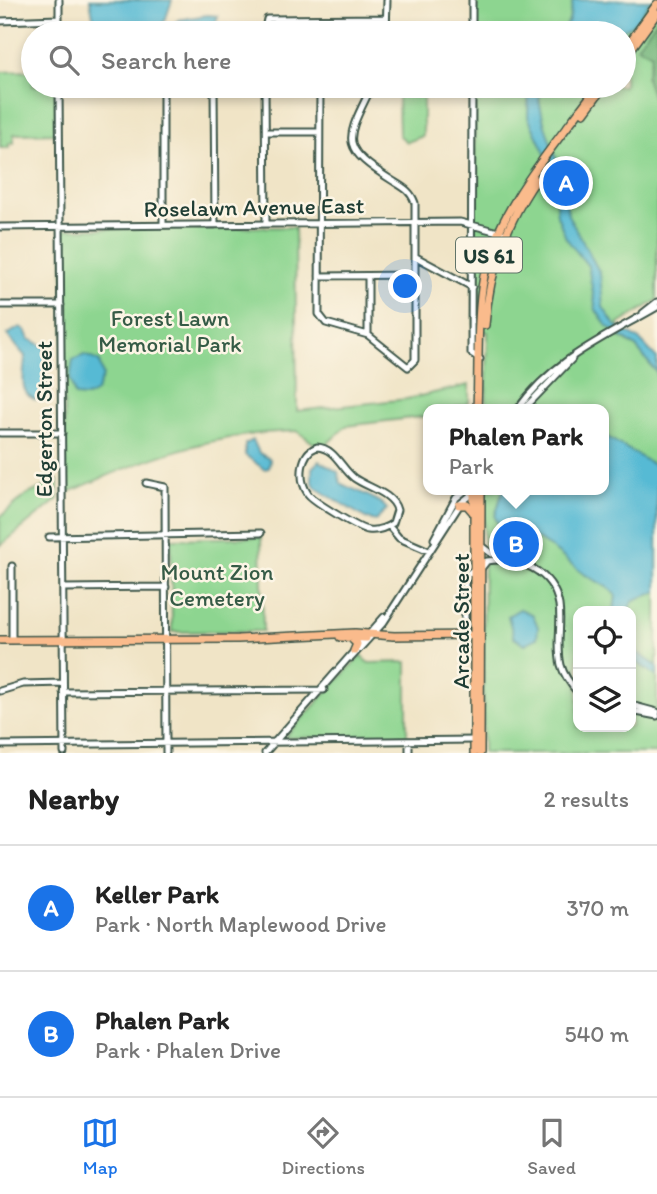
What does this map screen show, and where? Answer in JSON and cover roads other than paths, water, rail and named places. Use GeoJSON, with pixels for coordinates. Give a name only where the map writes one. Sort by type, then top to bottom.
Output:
{"type":"FeatureCollection","features":[{"type":"Feature","properties":{"kind":"main road"},"geometry":{"type":"LineString","coordinates":[[636,33],[657,4]]}},
{"type":"Feature","properties":{"kind":"main road"},"geometry":{"type":"LineString","coordinates":[[636,42],[657,13]]}},
{"type":"Feature","properties":{"kind":"main road","name":"US 61"},"geometry":{"type":"LineString","coordinates":[[560,143],[590,98]]}},
{"type":"Feature","properties":{"kind":"main road","name":"US 61"},"geometry":{"type":"LineString","coordinates":[[479,404],[488,293],[502,233],[541,168],[595,98]]}},
{"type":"Feature","properties":{"kind":"main road","name":"Arcade Street"},"geometry":{"type":"LineString","coordinates":[[472,495],[477,570]]}},
{"type":"Feature","properties":{"kind":"main road","name":"Arcade Street"},"geometry":{"type":"LineString","coordinates":[[473,495],[480,545],[472,635],[477,740],[480,753]]}},
{"type":"Feature","properties":{"kind":"main road"},"geometry":{"type":"LineString","coordinates":[[459,505],[467,505],[474,514]]}},
{"type":"Feature","properties":{"kind":"main road"},"geometry":{"type":"LineString","coordinates":[[332,635],[356,642],[353,654]]}},
{"type":"Feature","properties":{"kind":"main road"},"geometry":{"type":"LineString","coordinates":[[0,640],[472,635]]}},
{"type":"Feature","properties":{"kind":"main road"},"geometry":{"type":"LineString","coordinates":[[347,638],[371,636]]}},
{"type":"Feature","properties":{"kind":"main road","name":"Arcade Street"},"geometry":{"type":"LineString","coordinates":[[474,753],[477,740]]}},
{"type":"Feature","properties":{"kind":"street"},"geometry":{"type":"LineString","coordinates":[[0,21],[59,19],[59,0]]}},
{"type":"Feature","properties":{"kind":"street"},"geometry":{"type":"LineString","coordinates":[[267,21],[386,18],[387,0]]}},
{"type":"Feature","properties":{"kind":"street"},"geometry":{"type":"LineString","coordinates":[[472,0],[472,21]]}},
{"type":"Feature","properties":{"kind":"street","name":"Edgerton Street"},"geometry":{"type":"LineString","coordinates":[[59,98],[64,753]]}},
{"type":"Feature","properties":{"kind":"street"},"geometry":{"type":"LineString","coordinates":[[163,98],[163,225]]}},
{"type":"Feature","properties":{"kind":"street"},"geometry":{"type":"LineString","coordinates":[[214,98],[215,225]]}},
{"type":"Feature","properties":{"kind":"street"},"geometry":{"type":"LineString","coordinates":[[265,98],[266,224]]}},
{"type":"Feature","properties":{"kind":"street"},"geometry":{"type":"LineString","coordinates":[[320,98],[318,311],[323,320],[368,335],[405,367],[414,365],[415,203],[410,193],[361,160],[352,146],[353,125],[366,98]]}},
{"type":"Feature","properties":{"kind":"street"},"geometry":{"type":"LineString","coordinates":[[472,98],[471,353],[482,358]]}},
{"type":"Feature","properties":{"kind":"street"},"geometry":{"type":"LineString","coordinates":[[266,132],[320,132]]}},
{"type":"Feature","properties":{"kind":"street","name":"Roselawn Avenue East"},"geometry":{"type":"LineString","coordinates":[[0,227],[416,223],[472,224],[502,233]]}},
{"type":"Feature","properties":{"kind":"street"},"geometry":{"type":"LineString","coordinates":[[415,257],[472,287]]}},
{"type":"Feature","properties":{"kind":"street"},"geometry":{"type":"LineString","coordinates":[[319,276],[415,275]]}},
{"type":"Feature","properties":{"kind":"street"},"geometry":{"type":"LineString","coordinates":[[368,276],[368,335]]}},
{"type":"Feature","properties":{"kind":"street"},"geometry":{"type":"LineString","coordinates":[[0,305],[61,304]]}},
{"type":"Feature","properties":{"kind":"street"},"geometry":{"type":"LineString","coordinates":[[523,404],[552,372],[657,305]]}},
{"type":"Feature","properties":{"kind":"street"},"geometry":{"type":"LineString","coordinates":[[529,404],[574,356]]}},
{"type":"Feature","properties":{"kind":"street"},"geometry":{"type":"LineString","coordinates":[[0,433],[61,433]]}},
{"type":"Feature","properties":{"kind":"street"},"geometry":{"type":"LineString","coordinates":[[317,447],[327,449],[356,480],[392,499],[397,515],[389,526],[372,530],[359,528],[311,498],[304,484],[303,459],[308,451],[317,447]]}},
{"type":"Feature","properties":{"kind":"street"},"geometry":{"type":"LineString","coordinates":[[146,483],[165,487],[166,753]]}},
{"type":"Feature","properties":{"kind":"street"},"geometry":{"type":"LineString","coordinates":[[431,549],[451,507],[466,495]]}},
{"type":"Feature","properties":{"kind":"street"},"geometry":{"type":"LineString","coordinates":[[268,752],[274,742],[371,636],[468,495]]}},
{"type":"Feature","properties":{"kind":"street"},"geometry":{"type":"LineString","coordinates":[[389,526],[399,538],[431,549]]}},
{"type":"Feature","properties":{"kind":"street"},"geometry":{"type":"LineString","coordinates":[[50,537],[261,533]]}},
{"type":"Feature","properties":{"kind":"street"},"geometry":{"type":"LineString","coordinates":[[480,545],[486,552],[520,562],[538,571],[556,595],[561,666],[573,685]]}},
{"type":"Feature","properties":{"kind":"street"},"geometry":{"type":"LineString","coordinates":[[472,635],[465,576],[487,561],[500,558]]}},
{"type":"Feature","properties":{"kind":"street"},"geometry":{"type":"LineString","coordinates":[[12,566],[12,640]]}},
{"type":"Feature","properties":{"kind":"street"},"geometry":{"type":"LineString","coordinates":[[62,588],[166,587]]}},
{"type":"Feature","properties":{"kind":"street"},"geometry":{"type":"LineString","coordinates":[[0,691],[23,684],[63,683]]}},
{"type":"Feature","properties":{"kind":"street"},"geometry":{"type":"LineString","coordinates":[[63,692],[324,690]]}},
{"type":"Feature","properties":{"kind":"street"},"geometry":{"type":"LineString","coordinates":[[636,707],[657,714]]}},
{"type":"Feature","properties":{"kind":"street"},"geometry":{"type":"LineString","coordinates":[[636,711],[657,714]]}},
{"type":"Feature","properties":{"kind":"street"},"geometry":{"type":"LineString","coordinates":[[409,740],[409,753]]}},
{"type":"Feature","properties":{"kind":"street"},"geometry":{"type":"LineString","coordinates":[[0,745],[477,740]]}},
{"type":"Feature","properties":{"kind":"water"},"geometry":{"type":"Polygon","coordinates":[[[90,0],[172,0],[165,21],[94,21],[90,0]]]}},
{"type":"Feature","properties":{"kind":"water"},"geometry":{"type":"Polygon","coordinates":[[[573,0],[651,0],[636,21],[569,21],[573,0]]]}},
{"type":"Feature","properties":{"kind":"water"},"geometry":{"type":"Polygon","coordinates":[[[207,15],[218,16],[216,21],[178,20],[207,15]]]}},
{"type":"Feature","properties":{"kind":"water"},"geometry":{"type":"Polygon","coordinates":[[[529,98],[539,98],[544,123],[563,179],[568,215],[600,273],[603,307],[615,325],[639,339],[657,358],[657,373],[636,347],[607,326],[596,310],[588,266],[566,238],[557,215],[554,173],[528,117],[529,98]]]}},
{"type":"Feature","properties":{"kind":"water"},"geometry":{"type":"Polygon","coordinates":[[[20,327],[25,330],[29,339],[45,347],[47,391],[39,400],[32,398],[24,389],[25,356],[7,335],[20,327]]]}},
{"type":"Feature","properties":{"kind":"water"},"geometry":{"type":"Polygon","coordinates":[[[84,355],[99,361],[103,376],[96,392],[87,397],[75,396],[70,379],[73,360],[84,355]]]}},
{"type":"Feature","properties":{"kind":"water"},"geometry":{"type":"Polygon","coordinates":[[[609,438],[657,467],[657,592],[634,600],[630,606],[615,606],[616,595],[552,549],[534,537],[500,527],[495,517],[502,495],[609,495],[609,438]]]}},
{"type":"Feature","properties":{"kind":"water"},"geometry":{"type":"Polygon","coordinates":[[[253,440],[259,453],[270,459],[269,468],[264,469],[245,455],[245,444],[253,440]]]}},
{"type":"Feature","properties":{"kind":"water"},"geometry":{"type":"Polygon","coordinates":[[[319,461],[338,472],[343,485],[376,500],[387,509],[376,521],[367,519],[316,488],[312,481],[312,468],[319,461]]]}},
{"type":"Feature","properties":{"kind":"water"},"geometry":{"type":"Polygon","coordinates":[[[520,609],[533,615],[538,627],[537,638],[525,644],[514,638],[508,616],[520,609]]]}},
{"type":"Feature","properties":{"kind":"water"},"geometry":{"type":"Polygon","coordinates":[[[636,649],[657,666],[657,677],[636,662],[636,649]]]}},
{"type":"Feature","properties":{"kind":"place","name":"Keller Park"},"geometry":{"type":"Point","coordinates":[566,183]}},
{"type":"Feature","properties":{"kind":"place","name":"Phalen Park"},"geometry":{"type":"Point","coordinates":[516,544]}},
{"type":"Feature","properties":{"kind":"park label","name":"Forest Lawn Memorial Park"},"geometry":{"type":"Point","coordinates":[170,331]}},
{"type":"Feature","properties":{"kind":"park label","name":"Mount Zion Cemetery"},"geometry":{"type":"Point","coordinates":[217,585]}}]}
